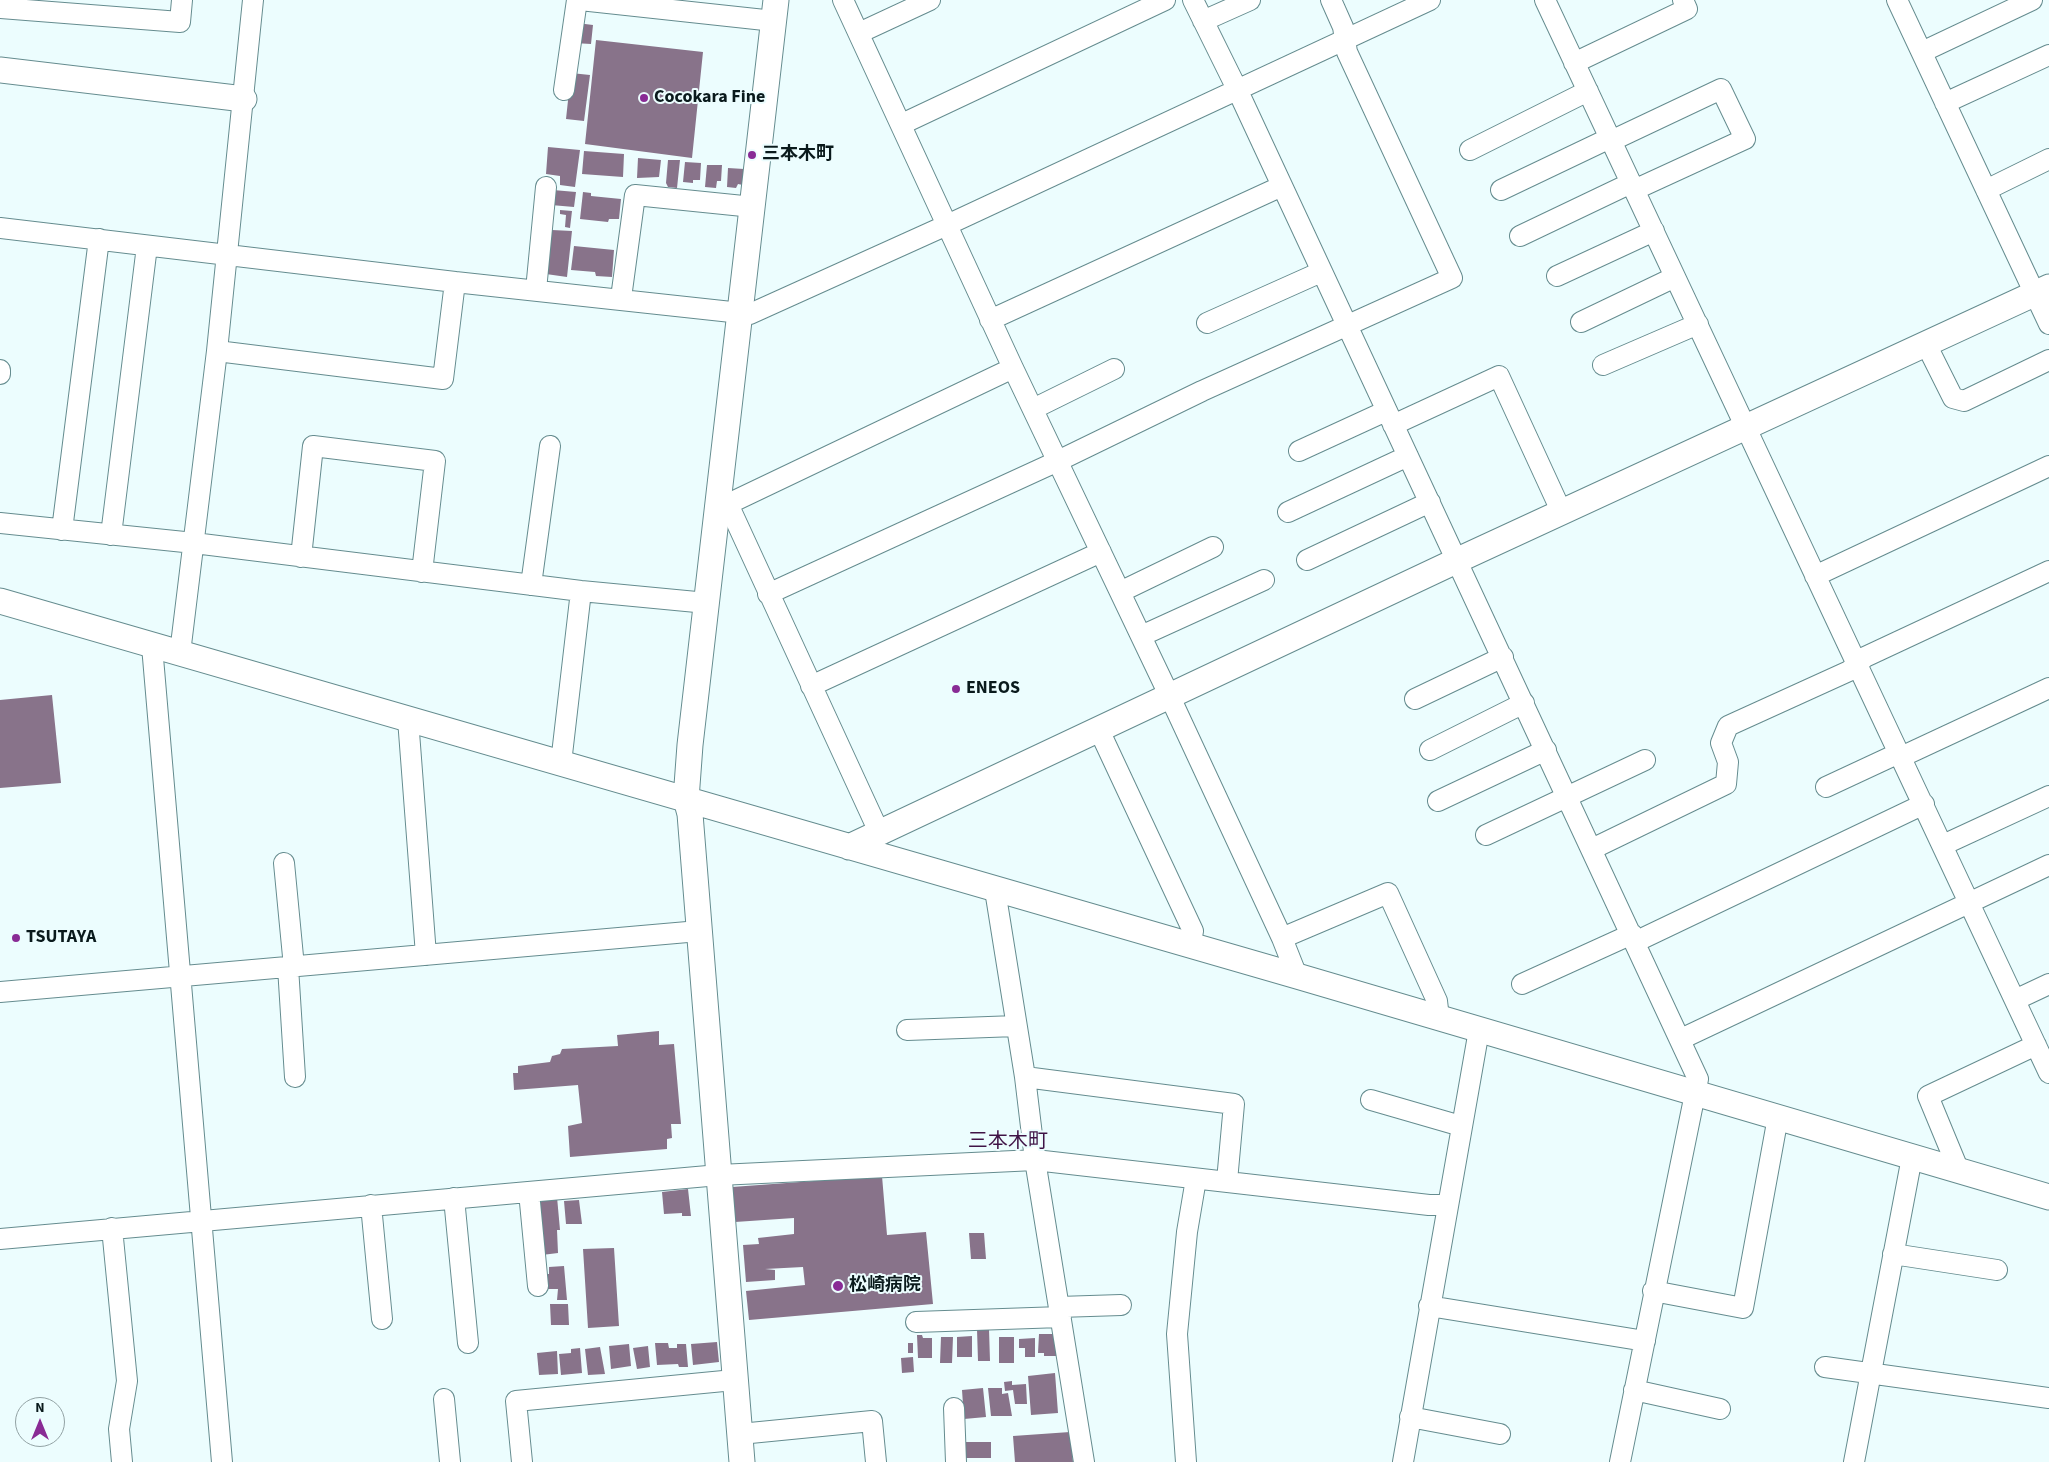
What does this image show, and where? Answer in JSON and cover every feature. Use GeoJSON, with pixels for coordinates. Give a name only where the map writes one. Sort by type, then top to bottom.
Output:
{"type":"FeatureCollection","features":[{"type":"Feature","properties":{"kind":"street"},"geometry":{"type":"LineString","coordinates":[[0,8],[44,6],[180,22],[182,0]]}},
{"type":"Feature","properties":{"kind":"street"},"geometry":{"type":"LineString","coordinates":[[180,653],[218,351],[253,0]]}},
{"type":"Feature","properties":{"kind":"street"},"geometry":{"type":"LineString","coordinates":[[564,90],[579,0],[775,11],[740,314],[724,503],[707,603],[690,745],[686,799],[690,814],[742,1462]]}},
{"type":"Feature","properties":{"kind":"street"},"geometry":{"type":"LineString","coordinates":[[843,0],[902,124],[990,320],[1170,697],[1282,938],[1297,976]]}},
{"type":"Feature","properties":{"kind":"street"},"geometry":{"type":"LineString","coordinates":[[859,33],[930,0]]}},
{"type":"Feature","properties":{"kind":"street"},"geometry":{"type":"LineString","coordinates":[[902,124],[1165,0]]}},
{"type":"Feature","properties":{"kind":"street"},"geometry":{"type":"LineString","coordinates":[[1193,0],[1237,89],[1346,326],[1458,560],[1698,1079],[1653,1291],[1645,1341],[1620,1462]]}},
{"type":"Feature","properties":{"kind":"street"},"geometry":{"type":"LineString","coordinates":[[1203,21],[1250,0]]}},
{"type":"Feature","properties":{"kind":"street"},"geometry":{"type":"LineString","coordinates":[[768,594],[1058,461],[1202,391],[1452,278],[1347,52],[1343,27],[1331,0]]}},
{"type":"Feature","properties":{"kind":"street"},"geometry":{"type":"LineString","coordinates":[[0,228],[455,282],[620,298],[750,314],[948,225],[1430,0]]}},
{"type":"Feature","properties":{"kind":"street"},"geometry":{"type":"LineString","coordinates":[[1545,0],[2049,1073]]}},
{"type":"Feature","properties":{"kind":"street"},"geometry":{"type":"LineString","coordinates":[[1574,63],[1687,9],[1682,0]]}},
{"type":"Feature","properties":{"kind":"street"},"geometry":{"type":"LineString","coordinates":[[1922,52],[2032,0]]}},
{"type":"Feature","properties":{"kind":"street"},"geometry":{"type":"LineString","coordinates":[[1899,1],[1986,190],[2042,290],[2049,324]]}},
{"type":"Feature","properties":{"kind":"street"},"geometry":{"type":"LineString","coordinates":[[1945,103],[2049,55]]}},
{"type":"Feature","properties":{"kind":"street"},"geometry":{"type":"LineString","coordinates":[[0,70],[244,99]]}},
{"type":"Feature","properties":{"kind":"street"},"geometry":{"type":"LineString","coordinates":[[1501,190],[1721,89],[1745,139],[1520,236]]}},
{"type":"Feature","properties":{"kind":"street"},"geometry":{"type":"LineString","coordinates":[[1470,150],[1588,91]]}},
{"type":"Feature","properties":{"kind":"street"},"geometry":{"type":"LineString","coordinates":[[1986,190],[2049,160]]}},
{"type":"Feature","properties":{"kind":"street"},"geometry":{"type":"LineString","coordinates":[[990,320],[1282,186]]}},
{"type":"Feature","properties":{"kind":"street"},"geometry":{"type":"LineString","coordinates":[[536,290],[546,187]]}},
{"type":"Feature","properties":{"kind":"street"},"geometry":{"type":"LineString","coordinates":[[620,298],[634,195],[753,207]]}},
{"type":"Feature","properties":{"kind":"street"},"geometry":{"type":"LineString","coordinates":[[1557,276],[1654,231]]}},
{"type":"Feature","properties":{"kind":"street"},"geometry":{"type":"LineString","coordinates":[[62,530],[99,240]]}},
{"type":"Feature","properties":{"kind":"street"},"geometry":{"type":"LineString","coordinates":[[112,535],[147,246]]}},
{"type":"Feature","properties":{"kind":"street"},"geometry":{"type":"LineString","coordinates":[[1207,323],[1321,272]]}},
{"type":"Feature","properties":{"kind":"street"},"geometry":{"type":"LineString","coordinates":[[1581,322],[1675,277]]}},
{"type":"Feature","properties":{"kind":"street"},"geometry":{"type":"LineString","coordinates":[[218,351],[443,379],[455,282]]}},
{"type":"Feature","properties":{"kind":"street"},"geometry":{"type":"LineString","coordinates":[[849,846],[1170,697],[1458,560],[2042,290]]}},
{"type":"Feature","properties":{"kind":"street"},"geometry":{"type":"LineString","coordinates":[[1603,365],[1698,324]]}},
{"type":"Feature","properties":{"kind":"street"},"geometry":{"type":"LineString","coordinates":[[1926,344],[1953,398],[1964,401],[2049,360]]}},
{"type":"Feature","properties":{"kind":"street"},"geometry":{"type":"LineString","coordinates":[[724,503],[1013,368]]}},
{"type":"Feature","properties":{"kind":"street"},"geometry":{"type":"LineString","coordinates":[[1032,409],[1114,369]]}},
{"type":"Feature","properties":{"kind":"street"},"geometry":{"type":"LineString","coordinates":[[1299,451],[1499,376],[1562,513]]}},
{"type":"Feature","properties":{"kind":"street"},"geometry":{"type":"LineString","coordinates":[[301,557],[313,446],[435,461],[422,572]]}},
{"type":"Feature","properties":{"kind":"street"},"geometry":{"type":"LineString","coordinates":[[531,585],[550,446]]}},
{"type":"Feature","properties":{"kind":"street"},"geometry":{"type":"LineString","coordinates":[[1288,512],[1408,456]]}},
{"type":"Feature","properties":{"kind":"street"},"geometry":{"type":"LineString","coordinates":[[1815,576],[2049,466]]}},
{"type":"Feature","properties":{"kind":"street"},"geometry":{"type":"LineString","coordinates":[[1307,560],[1430,502]]}},
{"type":"Feature","properties":{"kind":"street"},"geometry":{"type":"LineString","coordinates":[[724,503],[879,832]]}},
{"type":"Feature","properties":{"kind":"street"},"geometry":{"type":"LineString","coordinates":[[0,523],[194,543],[580,591],[707,603]]}},
{"type":"Feature","properties":{"kind":"street"},"geometry":{"type":"LineString","coordinates":[[1120,592],[1213,548]]}},
{"type":"Feature","properties":{"kind":"street"},"geometry":{"type":"LineString","coordinates":[[811,686],[1101,552]]}},
{"type":"Feature","properties":{"kind":"street"},"geometry":{"type":"LineString","coordinates":[[1592,849],[1726,784],[1728,762],[1720,743],[1728,726],[1849,671],[1866,657],[2049,570]]}},
{"type":"Feature","properties":{"kind":"street"},"geometry":{"type":"LineString","coordinates":[[1141,636],[1264,580]]}},
{"type":"Feature","properties":{"kind":"street"},"geometry":{"type":"LineString","coordinates":[[561,763],[580,591]]}},
{"type":"Feature","properties":{"kind":"street"},"geometry":{"type":"LineString","coordinates":[[0,601],[1297,976],[2049,1197]]}},
{"type":"Feature","properties":{"kind":"street"},"geometry":{"type":"LineString","coordinates":[[152,646],[222,1462]]}},
{"type":"Feature","properties":{"kind":"street"},"geometry":{"type":"LineString","coordinates":[[1414,699],[1503,657]]}},
{"type":"Feature","properties":{"kind":"street"},"geometry":{"type":"LineString","coordinates":[[1826,787],[2049,688]]}},
{"type":"Feature","properties":{"kind":"street"},"geometry":{"type":"LineString","coordinates":[[1430,750],[1524,703]]}},
{"type":"Feature","properties":{"kind":"street"},"geometry":{"type":"LineString","coordinates":[[408,719],[426,955]]}},
{"type":"Feature","properties":{"kind":"street"},"geometry":{"type":"LineString","coordinates":[[1098,730],[1193,931],[1190,946]]}},
{"type":"Feature","properties":{"kind":"street"},"geometry":{"type":"LineString","coordinates":[[1438,802],[1546,750]]}},
{"type":"Feature","properties":{"kind":"street"},"geometry":{"type":"LineString","coordinates":[[1486,835],[1645,760]]}},
{"type":"Feature","properties":{"kind":"street"},"geometry":{"type":"LineString","coordinates":[[1943,845],[2049,796]]}},
{"type":"Feature","properties":{"kind":"street"},"geometry":{"type":"LineString","coordinates":[[1522,984],[1634,938],[1924,804]]}},
{"type":"Feature","properties":{"kind":"street"},"geometry":{"type":"LineString","coordinates":[[284,863],[291,967],[295,1077]]}},
{"type":"Feature","properties":{"kind":"street"},"geometry":{"type":"LineString","coordinates":[[1681,1039],[2049,865]]}},
{"type":"Feature","properties":{"kind":"street"},"geometry":{"type":"LineString","coordinates":[[995,890],[1025,1077],[1035,1160],[1084,1462]]}},
{"type":"Feature","properties":{"kind":"street"},"geometry":{"type":"LineString","coordinates":[[1282,938],[1388,893],[1437,1000],[1439,1018]]}},
{"type":"Feature","properties":{"kind":"street"},"geometry":{"type":"LineString","coordinates":[[0,992],[699,931]]}},
{"type":"Feature","properties":{"kind":"street"},"geometry":{"type":"LineString","coordinates":[[2015,1000],[2049,984]]}},
{"type":"Feature","properties":{"kind":"street"},"geometry":{"type":"LineString","coordinates":[[907,1030],[1016,1026]]}},
{"type":"Feature","properties":{"kind":"street"},"geometry":{"type":"LineString","coordinates":[[1403,1462],[1479,1030]]}},
{"type":"Feature","properties":{"kind":"street"},"geometry":{"type":"LineString","coordinates":[[1959,1171],[1928,1096],[2036,1045]]}},
{"type":"Feature","properties":{"kind":"street"},"geometry":{"type":"LineString","coordinates":[[1025,1077],[1234,1104],[1228,1181]]}},
{"type":"Feature","properties":{"kind":"street"},"geometry":{"type":"LineString","coordinates":[[1371,1100],[1461,1126]]}},
{"type":"Feature","properties":{"kind":"street"},"geometry":{"type":"LineString","coordinates":[[1653,1291],[1743,1308],[1778,1117]]}},
{"type":"Feature","properties":{"kind":"street"},"geometry":{"type":"LineString","coordinates":[[1854,1462],[1912,1157]]}},
{"type":"Feature","properties":{"kind":"street"},"geometry":{"type":"LineString","coordinates":[[0,1239],[719,1175],[1035,1160],[1429,1205],[1447,1205]]}},
{"type":"Feature","properties":{"kind":"street"},"geometry":{"type":"LineString","coordinates":[[1186,1462],[1177,1334],[1187,1232],[1196,1179]]}},
{"type":"Feature","properties":{"kind":"street"},"geometry":{"type":"LineString","coordinates":[[529,1192],[538,1286]]}},
{"type":"Feature","properties":{"kind":"street"},"geometry":{"type":"LineString","coordinates":[[454,1198],[468,1343]]}},
{"type":"Feature","properties":{"kind":"street"},"geometry":{"type":"LineString","coordinates":[[371,1205],[382,1319]]}},
{"type":"Feature","properties":{"kind":"street"},"geometry":{"type":"LineString","coordinates":[[112,1228],[127,1381],[119,1428],[122,1462]]}},
{"type":"Feature","properties":{"kind":"street"},"geometry":{"type":"LineString","coordinates":[[1893,1254],[1997,1270]]}},
{"type":"Feature","properties":{"kind":"street"},"geometry":{"type":"LineString","coordinates":[[916,1322],[1060,1312],[1121,1305]]}},
{"type":"Feature","properties":{"kind":"street"},"geometry":{"type":"LineString","coordinates":[[1429,1306],[1645,1341]]}},
{"type":"Feature","properties":{"kind":"street"},"geometry":{"type":"LineString","coordinates":[[1825,1366],[2049,1398]]}},
{"type":"Feature","properties":{"kind":"street"},"geometry":{"type":"LineString","coordinates":[[522,1462],[516,1401],[734,1380]]}},
{"type":"Feature","properties":{"kind":"street"},"geometry":{"type":"LineString","coordinates":[[1634,1390],[1720,1409]]}},
{"type":"Feature","properties":{"kind":"street"},"geometry":{"type":"LineString","coordinates":[[444,1399],[450,1462]]}},
{"type":"Feature","properties":{"kind":"street"},"geometry":{"type":"LineString","coordinates":[[954,1408],[956,1462]]}},
{"type":"Feature","properties":{"kind":"street"},"geometry":{"type":"LineString","coordinates":[[1410,1417],[1500,1434]]}},
{"type":"Feature","properties":{"kind":"street"},"geometry":{"type":"LineString","coordinates":[[740,1434],[872,1421],[876,1462]]}},
{"type":"Feature","properties":{"kind":"building"},"geometry":{"type":"Polygon","coordinates":[[[577,23],[593,25],[591,44],[574,43],[577,23]]]}},
{"type":"Feature","properties":{"kind":"building","name":"Cocokara Fine"},"geometry":{"type":"Polygon","coordinates":[[[596,40],[703,52],[692,158],[585,144],[596,40]]]}},
{"type":"Feature","properties":{"kind":"building"},"geometry":{"type":"Polygon","coordinates":[[[571,73],[590,75],[584,121],[566,119],[571,73]]]}},
{"type":"Feature","properties":{"kind":"building"},"geometry":{"type":"Polygon","coordinates":[[[548,147],[580,150],[575,187],[560,185],[560,176],[546,174],[548,147]]]}},
{"type":"Feature","properties":{"kind":"building"},"geometry":{"type":"Polygon","coordinates":[[[584,151],[624,154],[623,177],[582,174],[584,151]]]}},
{"type":"Feature","properties":{"kind":"building"},"geometry":{"type":"Polygon","coordinates":[[[638,158],[661,160],[659,177],[637,178],[638,158]]]}},
{"type":"Feature","properties":{"kind":"building"},"geometry":{"type":"Polygon","coordinates":[[[668,160],[680,160],[677,188],[668,187],[666,183],[668,160]]]}},
{"type":"Feature","properties":{"kind":"building"},"geometry":{"type":"Polygon","coordinates":[[[685,162],[701,163],[700,180],[693,180],[693,183],[683,182],[685,162]]]}},
{"type":"Feature","properties":{"kind":"building"},"geometry":{"type":"Polygon","coordinates":[[[707,165],[722,165],[721,181],[717,181],[716,188],[705,187],[707,165]]]}},
{"type":"Feature","properties":{"kind":"building"},"geometry":{"type":"Polygon","coordinates":[[[728,168],[744,169],[743,185],[738,184],[736,188],[727,187],[728,168]]]}},
{"type":"Feature","properties":{"kind":"building"},"geometry":{"type":"Polygon","coordinates":[[[553,190],[576,192],[574,207],[551,205],[553,190]]]}},
{"type":"Feature","properties":{"kind":"building"},"geometry":{"type":"Polygon","coordinates":[[[583,192],[591,193],[591,196],[621,199],[619,219],[609,219],[608,222],[580,219],[583,192]]]}},
{"type":"Feature","properties":{"kind":"building"},"geometry":{"type":"Polygon","coordinates":[[[560,210],[572,211],[570,228],[565,227],[566,215],[560,214],[560,210]]]}},
{"type":"Feature","properties":{"kind":"building"},"geometry":{"type":"Polygon","coordinates":[[[552,230],[572,231],[567,277],[546,274],[547,248],[550,248],[552,230]]]}},
{"type":"Feature","properties":{"kind":"building"},"geometry":{"type":"Polygon","coordinates":[[[574,246],[614,250],[612,277],[596,276],[595,272],[571,270],[574,246]]]}},
{"type":"Feature","properties":{"kind":"building"},"geometry":{"type":"Polygon","coordinates":[[[52,695],[61,783],[0,788],[0,700],[52,695]]]}},
{"type":"Feature","properties":{"kind":"building"},"geometry":{"type":"Polygon","coordinates":[[[659,1031],[659,1045],[674,1044],[681,1124],[671,1124],[672,1138],[667,1139],[667,1149],[570,1157],[568,1126],[582,1123],[578,1085],[514,1090],[513,1073],[518,1073],[518,1066],[550,1062],[552,1056],[560,1054],[562,1049],[618,1046],[617,1035],[659,1031]]]}},
{"type":"Feature","properties":{"kind":"building"},"geometry":{"type":"Polygon","coordinates":[[[882,1176],[887,1235],[926,1232],[933,1304],[749,1320],[746,1291],[805,1285],[803,1267],[765,1269],[775,1270],[775,1280],[746,1282],[743,1245],[759,1244],[758,1238],[794,1234],[794,1218],[735,1222],[732,1187],[882,1176]]]}},
{"type":"Feature","properties":{"kind":"building"},"geometry":{"type":"Polygon","coordinates":[[[688,1189],[691,1216],[682,1216],[682,1213],[664,1214],[662,1192],[688,1189]]]}},
{"type":"Feature","properties":{"kind":"building"},"geometry":{"type":"Polygon","coordinates":[[[557,1197],[560,1230],[557,1230],[558,1253],[542,1255],[539,1205],[544,1198],[557,1197]]]}},
{"type":"Feature","properties":{"kind":"building"},"geometry":{"type":"Polygon","coordinates":[[[579,1200],[582,1224],[566,1224],[564,1201],[579,1200]]]}},
{"type":"Feature","properties":{"kind":"building"},"geometry":{"type":"Polygon","coordinates":[[[969,1233],[984,1233],[986,1259],[971,1259],[969,1233]]]}},
{"type":"Feature","properties":{"kind":"building"},"geometry":{"type":"Polygon","coordinates":[[[614,1248],[619,1326],[588,1328],[583,1249],[614,1248]]]}},
{"type":"Feature","properties":{"kind":"building"},"geometry":{"type":"Polygon","coordinates":[[[564,1266],[567,1300],[557,1300],[558,1289],[547,1289],[546,1274],[549,1274],[549,1267],[564,1266]]]}},
{"type":"Feature","properties":{"kind":"building"},"geometry":{"type":"Polygon","coordinates":[[[550,1304],[568,1304],[569,1325],[551,1325],[550,1304]]]}},
{"type":"Feature","properties":{"kind":"building"},"geometry":{"type":"Polygon","coordinates":[[[977,1329],[989,1329],[990,1361],[978,1361],[977,1329]]]}},
{"type":"Feature","properties":{"kind":"building"},"geometry":{"type":"Polygon","coordinates":[[[1039,1334],[1058,1334],[1058,1356],[1044,1356],[1044,1353],[1038,1353],[1039,1334]]]}},
{"type":"Feature","properties":{"kind":"building"},"geometry":{"type":"Polygon","coordinates":[[[917,1335],[922,1335],[923,1338],[932,1338],[932,1358],[918,1358],[917,1335]]]}},
{"type":"Feature","properties":{"kind":"building"},"geometry":{"type":"Polygon","coordinates":[[[972,1336],[972,1357],[957,1357],[957,1337],[972,1336]]]}},
{"type":"Feature","properties":{"kind":"building"},"geometry":{"type":"Polygon","coordinates":[[[941,1337],[953,1337],[952,1363],[940,1363],[941,1337]]]}},
{"type":"Feature","properties":{"kind":"building"},"geometry":{"type":"Polygon","coordinates":[[[999,1337],[1014,1337],[1014,1363],[999,1363],[999,1337]]]}},
{"type":"Feature","properties":{"kind":"building"},"geometry":{"type":"Polygon","coordinates":[[[1035,1338],[1035,1357],[1025,1357],[1025,1348],[1019,1348],[1019,1339],[1035,1338]]]}},
{"type":"Feature","properties":{"kind":"building"},"geometry":{"type":"Polygon","coordinates":[[[717,1342],[719,1362],[693,1365],[691,1344],[717,1342]]]}},
{"type":"Feature","properties":{"kind":"building"},"geometry":{"type":"Polygon","coordinates":[[[655,1343],[668,1343],[669,1348],[677,1348],[677,1344],[686,1344],[688,1367],[679,1367],[678,1364],[657,1365],[655,1343]]]}},
{"type":"Feature","properties":{"kind":"building"},"geometry":{"type":"Polygon","coordinates":[[[908,1343],[913,1343],[913,1353],[908,1353],[908,1343]]]}},
{"type":"Feature","properties":{"kind":"building"},"geometry":{"type":"Polygon","coordinates":[[[629,1344],[631,1366],[611,1369],[609,1346],[629,1344]]]}},
{"type":"Feature","properties":{"kind":"building"},"geometry":{"type":"Polygon","coordinates":[[[648,1346],[650,1367],[637,1369],[633,1348],[648,1346]]]}},
{"type":"Feature","properties":{"kind":"building"},"geometry":{"type":"Polygon","coordinates":[[[600,1347],[605,1374],[588,1375],[585,1349],[600,1347]]]}},
{"type":"Feature","properties":{"kind":"building"},"geometry":{"type":"Polygon","coordinates":[[[580,1348],[582,1373],[561,1375],[559,1354],[571,1353],[571,1349],[580,1348]]]}},
{"type":"Feature","properties":{"kind":"building"},"geometry":{"type":"Polygon","coordinates":[[[557,1351],[558,1374],[539,1375],[537,1353],[557,1351]]]}},
{"type":"Feature","properties":{"kind":"building"},"geometry":{"type":"Polygon","coordinates":[[[913,1357],[914,1372],[902,1373],[901,1358],[913,1357]]]}},
{"type":"Feature","properties":{"kind":"building"},"geometry":{"type":"Polygon","coordinates":[[[1055,1373],[1058,1413],[1031,1415],[1028,1376],[1055,1373]]]}},
{"type":"Feature","properties":{"kind":"building"},"geometry":{"type":"Polygon","coordinates":[[[1012,1381],[1012,1385],[1026,1384],[1027,1404],[1015,1404],[1013,1390],[1005,1391],[1004,1382],[1012,1381]]]}},
{"type":"Feature","properties":{"kind":"building"},"geometry":{"type":"Polygon","coordinates":[[[983,1388],[986,1417],[964,1419],[962,1390],[983,1388]]]}},
{"type":"Feature","properties":{"kind":"building"},"geometry":{"type":"Polygon","coordinates":[[[988,1388],[1002,1388],[1002,1394],[1008,1393],[1012,1416],[991,1416],[988,1388]]]}},
{"type":"Feature","properties":{"kind":"building"},"geometry":{"type":"Polygon","coordinates":[[[1070,1432],[1073,1462],[1015,1462],[1013,1436],[1070,1432]]]}},
{"type":"Feature","properties":{"kind":"building"},"geometry":{"type":"Polygon","coordinates":[[[965,1442],[991,1442],[991,1458],[966,1458],[965,1442]]]}},
{"type":"Feature","properties":{"kind":"place","name":"Cocokara Fine"},"geometry":{"type":"Point","coordinates":[644,98]}},
{"type":"Feature","properties":{"kind":"place","name":"三本木町"},"geometry":{"type":"Point","coordinates":[752,155]}},
{"type":"Feature","properties":{"kind":"place","name":"ENEOS"},"geometry":{"type":"Point","coordinates":[956,689]}},
{"type":"Feature","properties":{"kind":"place","name":"TSUTAYA"},"geometry":{"type":"Point","coordinates":[16,938]}},
{"type":"Feature","properties":{"kind":"place","name":"松崎病院"},"geometry":{"type":"Point","coordinates":[838,1286]}},
{"type":"Feature","properties":{"kind":"district","name":"三本木町"},"geometry":{"type":"Point","coordinates":[1008,1143]}}]}
